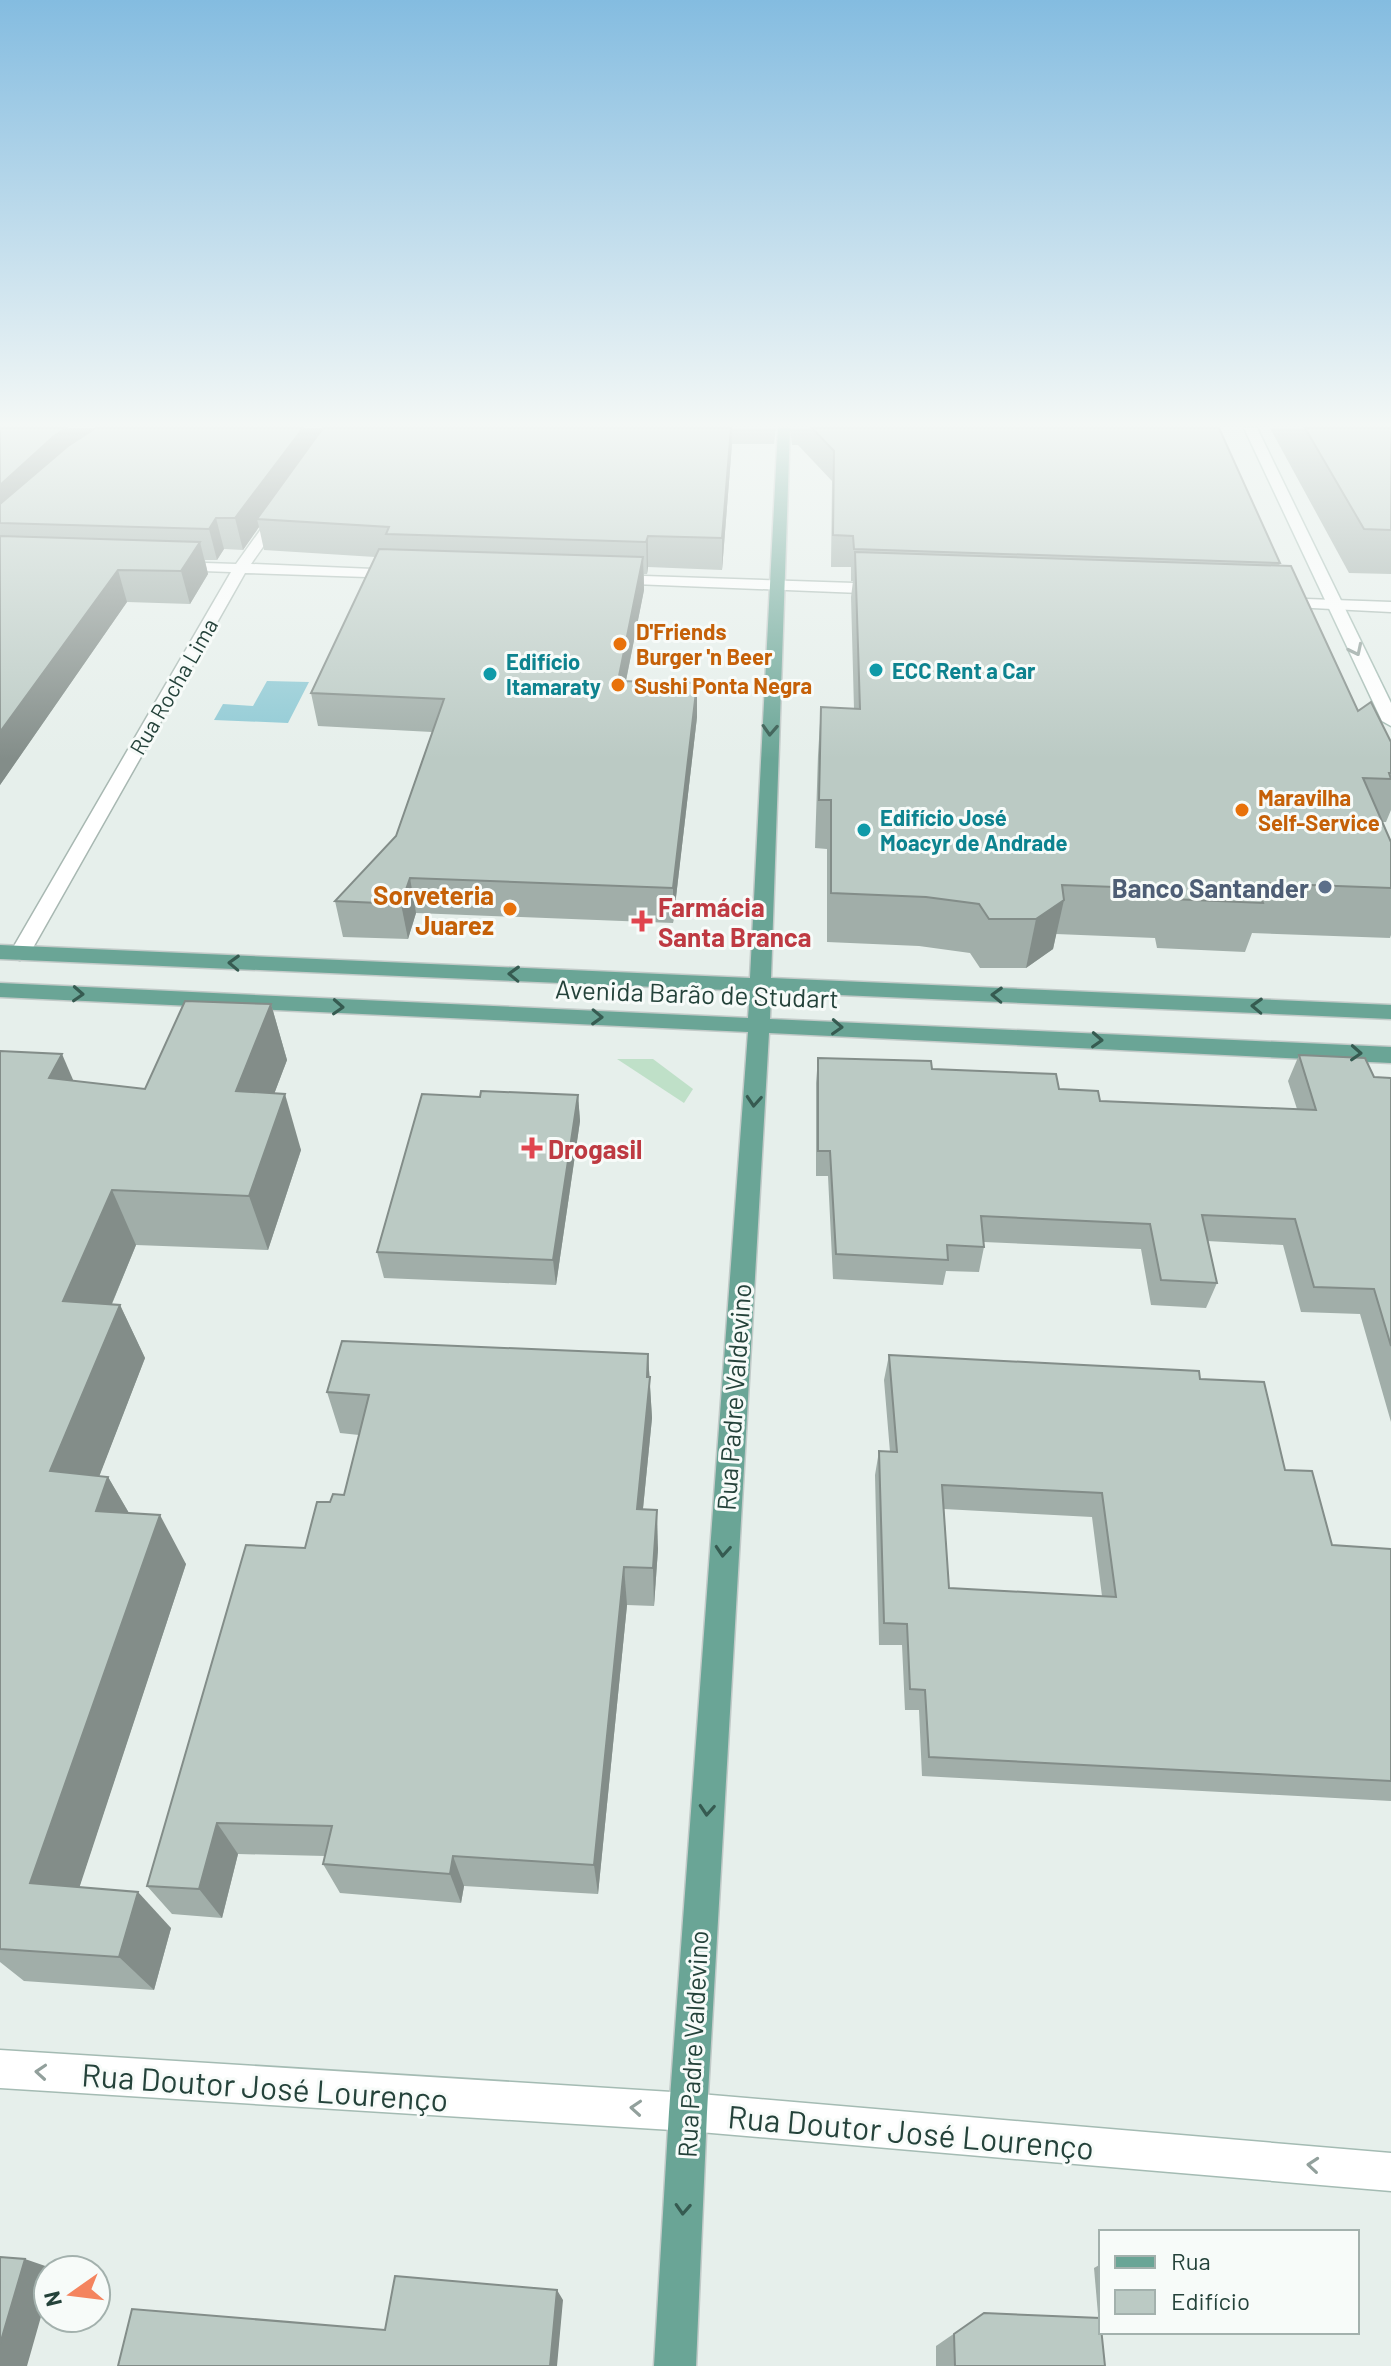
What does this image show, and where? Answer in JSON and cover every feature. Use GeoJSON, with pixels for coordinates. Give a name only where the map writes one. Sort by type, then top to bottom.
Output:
{"type":"FeatureCollection","features":[{"type":"Feature","properties":{"kind":"main road","name":"Rua Padre Valdevino"},"geometry":{"type":"LineString","coordinates":[[675,2366],[688,2112],[759,1023],[779,538]]}},
{"type":"Feature","properties":{"kind":"main road","name":"Avenida Barão de Studart"},"geometry":{"type":"LineString","coordinates":[[10,952],[1391,1012]]}},
{"type":"Feature","properties":{"kind":"main road","name":"Avenida Barão de Studart"},"geometry":{"type":"LineString","coordinates":[[0,990],[759,1023],[1391,1055]]}},
{"type":"Feature","properties":{"kind":"street","name":"Rua Rocha Lima"},"geometry":{"type":"LineString","coordinates":[[10,952],[240,569],[262,538]]}},
{"type":"Feature","properties":{"kind":"street"},"geometry":{"type":"LineString","coordinates":[[1302,538],[1391,721]]}},
{"type":"Feature","properties":{"kind":"street"},"geometry":{"type":"LineString","coordinates":[[150,566],[411,574]]}},
{"type":"Feature","properties":{"kind":"street"},"geometry":{"type":"LineString","coordinates":[[597,580],[909,590]]}},
{"type":"Feature","properties":{"kind":"street"},"geometry":{"type":"LineString","coordinates":[[1266,603],[1391,607]]}},
{"type":"Feature","properties":{"kind":"street","name":"Rua Doutor José Lourenço"},"geometry":{"type":"LineString","coordinates":[[0,2069],[688,2112],[1391,2172]]}},
{"type":"Feature","properties":{"kind":"green space"},"geometry":{"type":"Polygon","coordinates":[[[617,1059],[653,1059],[693,1089],[684,1103],[617,1059]]]}},
{"type":"Feature","properties":{"kind":"water"},"geometry":{"type":"Polygon","coordinates":[[[267,681],[309,682],[288,723],[214,720],[223,704],[253,706],[267,681]]]}},
{"type":"Feature","properties":{"kind":"building"},"geometry":{"type":"Polygon","coordinates":[[[0,538],[200,542],[181,571],[118,570],[0,732],[0,538]]]}},
{"type":"Feature","properties":{"kind":"building"},"geometry":{"type":"Polygon","coordinates":[[[529,538],[647,538],[646,542],[529,538]]]}},
{"type":"Feature","properties":{"kind":"building"},"geometry":{"type":"Polygon","coordinates":[[[853,538],[1269,538],[1280,563],[854,549],[853,538]]]}},
{"type":"Feature","properties":{"kind":"building"},"geometry":{"type":"Polygon","coordinates":[[[379,549],[643,557],[618,681],[697,683],[673,888],[410,878],[401,904],[335,901],[396,836],[444,699],[311,693],[379,549]]]}},
{"type":"Feature","properties":{"kind":"building"},"geometry":{"type":"Polygon","coordinates":[[[855,552],[1291,566],[1358,711],[1371,702],[1391,742],[1391,779],[1363,778],[1391,842],[1391,888],[1256,883],[1263,903],[1172,899],[1169,889],[1062,885],[1064,900],[1036,919],[989,919],[979,904],[926,897],[831,893],[831,800],[819,800],[821,707],[860,709],[855,552]]]}},
{"type":"Feature","properties":{"kind":"building"},"geometry":{"type":"Polygon","coordinates":[[[185,1001],[271,1004],[236,1091],[285,1094],[249,1196],[112,1190],[63,1301],[120,1305],[50,1471],[108,1477],[96,1511],[160,1515],[30,1883],[138,1892],[119,1957],[0,1949],[0,1051],[62,1054],[49,1078],[145,1089],[185,1001]]]}},
{"type":"Feature","properties":{"kind":"building"},"geometry":{"type":"Polygon","coordinates":[[[1299,1055],[1365,1058],[1374,1077],[1391,1078],[1391,1346],[1374,1289],[1314,1287],[1295,1219],[1202,1215],[1217,1283],[1161,1280],[1150,1224],[981,1216],[984,1247],[947,1245],[948,1260],[836,1254],[830,1151],[818,1151],[818,1058],[931,1061],[932,1069],[1056,1074],[1059,1089],[1098,1091],[1100,1101],[1316,1110],[1299,1055]]]}},
{"type":"Feature","properties":{"kind":"building"},"geometry":{"type":"Polygon","coordinates":[[[481,1091],[578,1095],[553,1260],[377,1252],[422,1094],[480,1097],[481,1091]]]}},
{"type":"Feature","properties":{"kind":"building"},"geometry":{"type":"Polygon","coordinates":[[[342,1341],[648,1354],[647,1377],[650,1377],[637,1509],[657,1510],[653,1568],[624,1567],[594,1865],[453,1856],[450,1874],[323,1864],[332,1826],[217,1823],[199,1889],[147,1886],[246,1545],[305,1548],[317,1502],[330,1502],[333,1494],[344,1495],[369,1395],[327,1392],[342,1341]]]}},
{"type":"Feature","properties":{"kind":"building"},"geometry":{"type":"Polygon","coordinates":[[[889,1355],[1199,1371],[1200,1379],[1264,1382],[1285,1470],[1312,1471],[1332,1545],[1391,1549],[1391,1781],[929,1757],[925,1690],[910,1689],[907,1624],[884,1623],[879,1451],[897,1452],[889,1355]],[[942,1485],[949,1588],[1116,1597],[1102,1493],[942,1485]]]}},
{"type":"Feature","properties":{"kind":"building"},"geometry":{"type":"Polygon","coordinates":[[[0,2257],[25,2259],[0,2344],[0,2257]]]}},
{"type":"Feature","properties":{"kind":"building"},"geometry":{"type":"Polygon","coordinates":[[[395,2276],[557,2290],[550,2366],[118,2366],[132,2309],[385,2330],[395,2276]]]}},
{"type":"Feature","properties":{"kind":"building"},"geometry":{"type":"Polygon","coordinates":[[[984,2313],[1099,2318],[1105,2366],[955,2366],[954,2334],[984,2313]]]}},
{"type":"Feature","properties":{"kind":"place","name":"D'Friends Burger 'n Beer"},"geometry":{"type":"Point","coordinates":[620,644]}},
{"type":"Feature","properties":{"kind":"place","name":"ECC Rent a Car"},"geometry":{"type":"Point","coordinates":[876,670]}},
{"type":"Feature","properties":{"kind":"place","name":"Edifício Itamaraty"},"geometry":{"type":"Point","coordinates":[490,674]}},
{"type":"Feature","properties":{"kind":"place","name":"Sushi Ponta Negra"},"geometry":{"type":"Point","coordinates":[618,685]}},
{"type":"Feature","properties":{"kind":"place","name":"Maravilha Self-Service"},"geometry":{"type":"Point","coordinates":[1242,810]}},
{"type":"Feature","properties":{"kind":"place","name":"Edifício José Moacyr de Andrade"},"geometry":{"type":"Point","coordinates":[864,830]}},
{"type":"Feature","properties":{"kind":"place","name":"Banco Santander"},"geometry":{"type":"Point","coordinates":[1325,887]}},
{"type":"Feature","properties":{"kind":"place","name":"Sorveteria Juarez"},"geometry":{"type":"Point","coordinates":[510,909]}},
{"type":"Feature","properties":{"kind":"place","name":"Farmácia Santa Branca"},"geometry":{"type":"Point","coordinates":[642,921]}},
{"type":"Feature","properties":{"kind":"place","name":"Drogasil"},"geometry":{"type":"Point","coordinates":[532,1148]}}]}
